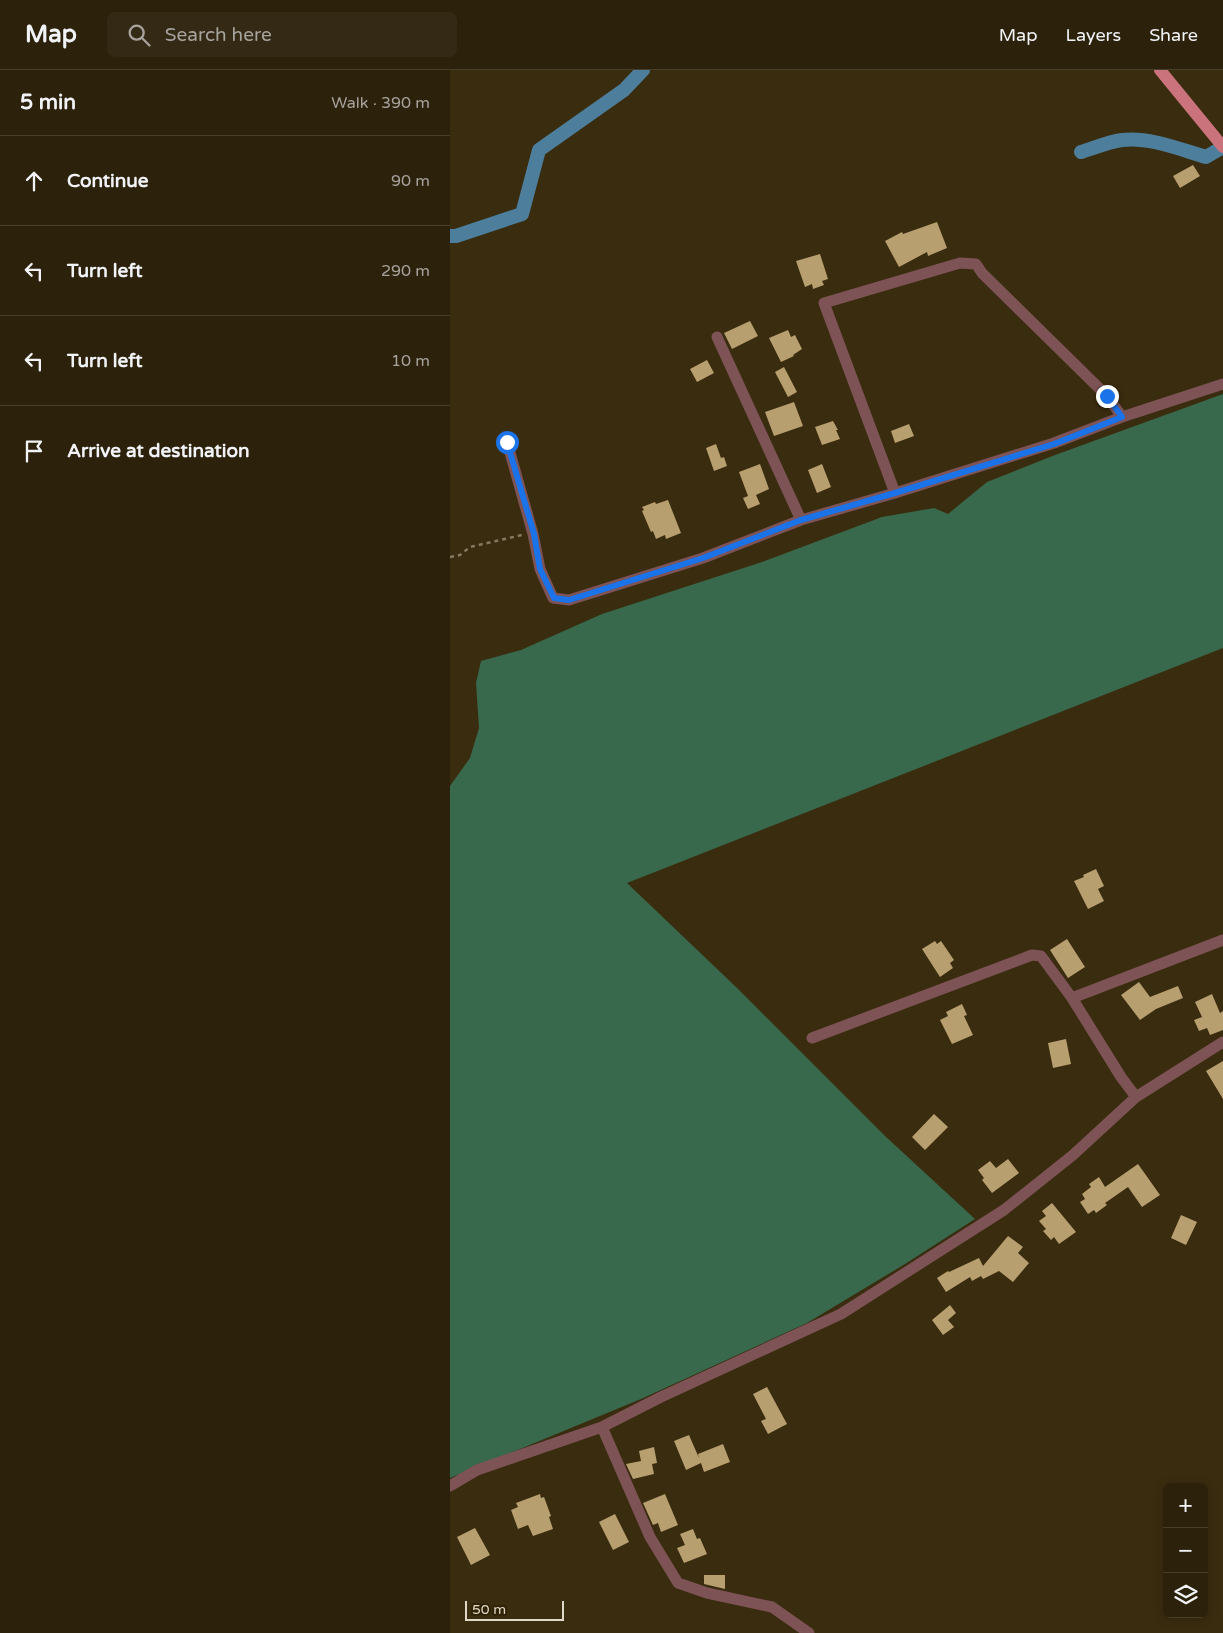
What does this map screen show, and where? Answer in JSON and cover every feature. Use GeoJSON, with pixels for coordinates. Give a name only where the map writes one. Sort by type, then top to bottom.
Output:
{"type":"FeatureCollection","features":[{"type":"Feature","properties":{"kind":"main road"},"geometry":{"type":"LineString","coordinates":[[1160,70],[1223,147]]}},
{"type":"Feature","properties":{"kind":"street"},"geometry":{"type":"LineString","coordinates":[[895,493],[824,303],[960,263],[976,264],[982,273],[1107,396],[1122,417]]}},
{"type":"Feature","properties":{"kind":"street"},"geometry":{"type":"LineString","coordinates":[[717,337],[801,520]]}},
{"type":"Feature","properties":{"kind":"street"},"geometry":{"type":"LineString","coordinates":[[507,442],[534,534],[540,569],[554,598],[569,600],[703,558],[801,520],[1054,444],[1122,417],[1223,384]]}},
{"type":"Feature","properties":{"kind":"street"},"geometry":{"type":"LineString","coordinates":[[1072,998],[1223,940]]}},
{"type":"Feature","properties":{"kind":"street"},"geometry":{"type":"LineString","coordinates":[[812,1038],[1032,955],[1041,956],[1072,998],[1121,1077],[1136,1096]]}},
{"type":"Feature","properties":{"kind":"street"},"geometry":{"type":"LineString","coordinates":[[450,1486],[477,1470],[602,1427],[661,1397],[841,1314],[1004,1210],[1073,1154],[1136,1096],[1223,1042]]}},
{"type":"Feature","properties":{"kind":"street"},"geometry":{"type":"LineString","coordinates":[[602,1427],[650,1537],[678,1582],[707,1593],[772,1606],[809,1633]]}},
{"type":"Feature","properties":{"kind":"path"},"geometry":{"type":"LineString","coordinates":[[450,556],[460,555],[470,547],[534,534]]}},
{"type":"Feature","properties":{"kind":"green space"},"geometry":{"type":"Polygon","coordinates":[[[1223,394],[1223,648],[627,883],[736,987],[885,1136],[975,1219],[807,1323],[641,1399],[450,1478],[450,786],[470,758],[479,728],[476,683],[481,661],[521,650],[602,614],[759,563],[882,517],[934,508],[948,514],[987,482],[1055,455],[1223,394]]]}},
{"type":"Feature","properties":{"kind":"building"},"geometry":{"type":"Polygon","coordinates":[[[1193,165],[1200,176],[1180,188],[1173,176],[1193,165]]]}},
{"type":"Feature","properties":{"kind":"building"},"geometry":{"type":"Polygon","coordinates":[[[937,222],[947,248],[928,256],[927,252],[899,267],[885,241],[902,232],[903,234],[937,222]]]}},
{"type":"Feature","properties":{"kind":"building"},"geometry":{"type":"Polygon","coordinates":[[[820,254],[828,279],[822,281],[824,285],[813,289],[812,284],[805,287],[796,261],[820,254]]]}},
{"type":"Feature","properties":{"kind":"building"},"geometry":{"type":"Polygon","coordinates":[[[750,321],[758,336],[732,349],[724,333],[750,321]]]}},
{"type":"Feature","properties":{"kind":"building"},"geometry":{"type":"Polygon","coordinates":[[[788,330],[791,337],[795,335],[802,349],[794,356],[781,362],[769,338],[788,330]]]}},
{"type":"Feature","properties":{"kind":"building"},"geometry":{"type":"Polygon","coordinates":[[[707,360],[714,373],[697,382],[690,369],[707,360]]]}},
{"type":"Feature","properties":{"kind":"building"},"geometry":{"type":"Polygon","coordinates":[[[784,367],[797,392],[788,397],[775,372],[784,367]]]}},
{"type":"Feature","properties":{"kind":"building"},"geometry":{"type":"Polygon","coordinates":[[[794,402],[803,426],[774,436],[765,412],[794,402]]]}},
{"type":"Feature","properties":{"kind":"building"},"geometry":{"type":"Polygon","coordinates":[[[833,421],[840,439],[822,445],[815,427],[833,421]]]}},
{"type":"Feature","properties":{"kind":"building"},"geometry":{"type":"Polygon","coordinates":[[[909,424],[914,436],[895,443],[891,431],[909,424]]]}},
{"type":"Feature","properties":{"kind":"building"},"geometry":{"type":"Polygon","coordinates":[[[716,444],[721,458],[724,457],[727,466],[714,471],[706,448],[716,444]]]}},
{"type":"Feature","properties":{"kind":"building"},"geometry":{"type":"Polygon","coordinates":[[[760,464],[769,489],[756,495],[760,504],[748,509],[743,498],[748,496],[739,472],[760,464]]]}},
{"type":"Feature","properties":{"kind":"building"},"geometry":{"type":"Polygon","coordinates":[[[822,464],[831,487],[817,493],[808,470],[822,464]]]}},
{"type":"Feature","properties":{"kind":"building"},"geometry":{"type":"Polygon","coordinates":[[[668,500],[681,533],[666,539],[665,535],[656,539],[653,531],[651,532],[642,507],[668,500]]]}},
{"type":"Feature","properties":{"kind":"building"},"geometry":{"type":"Polygon","coordinates":[[[1096,869],[1104,886],[1098,889],[1104,901],[1088,909],[1074,881],[1096,869]]]}},
{"type":"Feature","properties":{"kind":"building"},"geometry":{"type":"Polygon","coordinates":[[[1067,939],[1085,967],[1068,978],[1050,950],[1067,939]]]}},
{"type":"Feature","properties":{"kind":"building"},"geometry":{"type":"Polygon","coordinates":[[[935,941],[937,944],[941,941],[954,960],[950,963],[953,968],[940,977],[922,949],[935,941]]]}},
{"type":"Feature","properties":{"kind":"building"},"geometry":{"type":"Polygon","coordinates":[[[1139,982],[1150,997],[1178,986],[1183,998],[1156,1009],[1140,1020],[1121,995],[1139,982]]]}},
{"type":"Feature","properties":{"kind":"building"},"geometry":{"type":"Polygon","coordinates":[[[1212,994],[1220,1013],[1223,1011],[1223,1030],[1210,1035],[1207,1028],[1199,1031],[1194,1020],[1202,1017],[1195,1002],[1212,994]]]}},
{"type":"Feature","properties":{"kind":"building"},"geometry":{"type":"Polygon","coordinates":[[[962,1004],[967,1015],[964,1016],[973,1035],[952,1044],[940,1020],[948,1016],[946,1012],[962,1004]]]}},
{"type":"Feature","properties":{"kind":"building"},"geometry":{"type":"Polygon","coordinates":[[[1066,1039],[1071,1064],[1053,1068],[1048,1043],[1066,1039]]]}},
{"type":"Feature","properties":{"kind":"building"},"geometry":{"type":"Polygon","coordinates":[[[1223,1061],[1223,1099],[1206,1071],[1223,1061]]]}},
{"type":"Feature","properties":{"kind":"building"},"geometry":{"type":"Polygon","coordinates":[[[934,1114],[948,1127],[925,1150],[912,1137],[934,1114]]]}},
{"type":"Feature","properties":{"kind":"building"},"geometry":{"type":"Polygon","coordinates":[[[1008,1159],[1019,1173],[992,1193],[982,1180],[984,1178],[978,1170],[990,1161],[996,1168],[1008,1159]]]}},
{"type":"Feature","properties":{"kind":"building"},"geometry":{"type":"Polygon","coordinates":[[[1138,1164],[1160,1195],[1142,1207],[1128,1187],[1105,1203],[1107,1205],[1096,1213],[1094,1210],[1088,1214],[1080,1202],[1085,1199],[1082,1194],[1091,1187],[1089,1184],[1099,1177],[1105,1187],[1138,1164]]]}},
{"type":"Feature","properties":{"kind":"building"},"geometry":{"type":"Polygon","coordinates":[[[1052,1203],[1076,1232],[1059,1244],[1054,1237],[1051,1240],[1043,1231],[1046,1229],[1039,1221],[1046,1216],[1042,1211],[1052,1203]]]}},
{"type":"Feature","properties":{"kind":"building"},"geometry":{"type":"Polygon","coordinates":[[[1181,1215],[1197,1222],[1186,1245],[1171,1238],[1181,1215]]]}},
{"type":"Feature","properties":{"kind":"building"},"geometry":{"type":"Polygon","coordinates":[[[1008,1236],[1023,1247],[1018,1253],[1029,1263],[1013,1282],[999,1271],[983,1279],[981,1276],[972,1281],[970,1277],[946,1292],[937,1278],[948,1271],[979,1258],[983,1266],[1008,1236]]]}},
{"type":"Feature","properties":{"kind":"building"},"geometry":{"type":"Polygon","coordinates":[[[950,1305],[956,1313],[948,1320],[954,1327],[943,1335],[932,1320],[950,1305]]]}},
{"type":"Feature","properties":{"kind":"building"},"geometry":{"type":"Polygon","coordinates":[[[767,1387],[787,1424],[768,1434],[761,1421],[766,1419],[753,1394],[767,1387]]]}},
{"type":"Feature","properties":{"kind":"building"},"geometry":{"type":"Polygon","coordinates":[[[689,1435],[699,1458],[698,1454],[723,1444],[730,1462],[704,1472],[701,1463],[686,1470],[674,1441],[689,1435]]]}},
{"type":"Feature","properties":{"kind":"building"},"geometry":{"type":"Polygon","coordinates":[[[654,1447],[657,1463],[652,1464],[654,1474],[633,1479],[626,1464],[641,1461],[639,1451],[654,1447]]]}},
{"type":"Feature","properties":{"kind":"building"},"geometry":{"type":"Polygon","coordinates":[[[540,1494],[541,1498],[544,1497],[551,1516],[549,1517],[553,1529],[533,1536],[528,1525],[518,1529],[511,1510],[518,1507],[516,1503],[540,1494]]]}},
{"type":"Feature","properties":{"kind":"building"},"geometry":{"type":"Polygon","coordinates":[[[665,1494],[678,1525],[661,1532],[658,1523],[653,1525],[643,1503],[665,1494]]]}},
{"type":"Feature","properties":{"kind":"building"},"geometry":{"type":"Polygon","coordinates":[[[615,1514],[629,1542],[613,1550],[599,1522],[615,1514]]]}},
{"type":"Feature","properties":{"kind":"building"},"geometry":{"type":"Polygon","coordinates":[[[475,1528],[490,1555],[471,1565],[457,1537],[475,1528]]]}},
{"type":"Feature","properties":{"kind":"building"},"geometry":{"type":"Polygon","coordinates":[[[693,1529],[697,1539],[700,1538],[707,1554],[684,1563],[677,1548],[685,1545],[680,1534],[693,1529]]]}},
{"type":"Feature","properties":{"kind":"building"},"geometry":{"type":"Polygon","coordinates":[[[704,1575],[725,1575],[725,1589],[704,1584],[704,1575]]]}},
{"type":"Feature","properties":{"kind":"waterway"},"geometry":{"type":"LineString","coordinates":[[450,236],[456,236],[522,214],[539,150],[624,90],[643,70]]}},
{"type":"Feature","properties":{"kind":"waterway"},"geometry":{"type":"LineString","coordinates":[[1081,152],[1122,140],[1143,140],[1164,144],[1206,157],[1223,147]]}},
{"type":"Feature","properties":{"kind":"route"},"geometry":{"type":"LineString","coordinates":[[507,442],[534,534],[540,569],[554,598],[569,600],[703,558],[801,520],[1054,444],[1122,417],[1107,396]]}}]}
